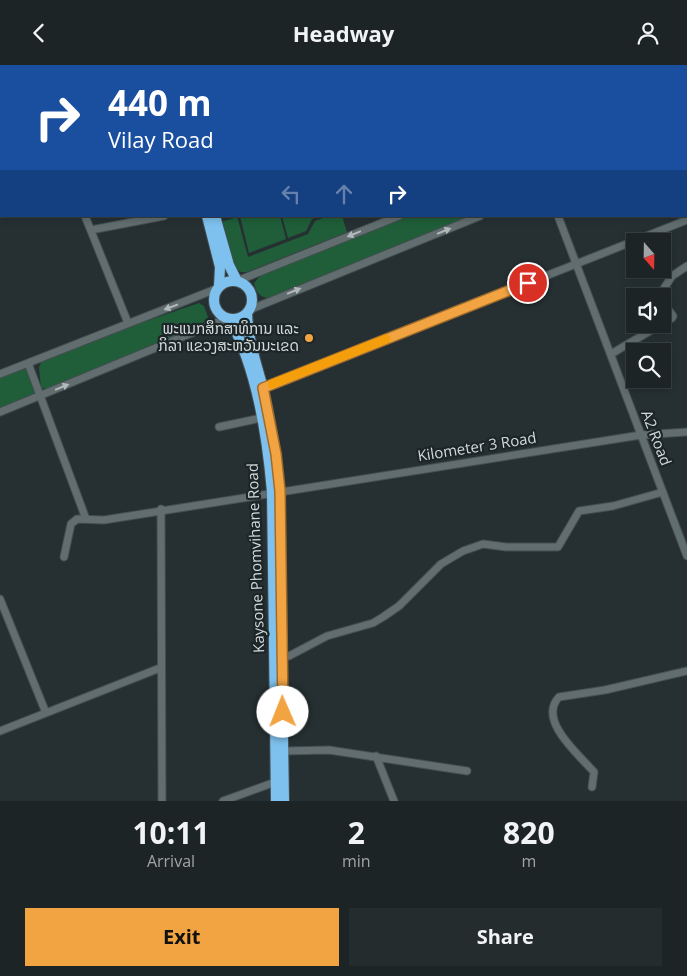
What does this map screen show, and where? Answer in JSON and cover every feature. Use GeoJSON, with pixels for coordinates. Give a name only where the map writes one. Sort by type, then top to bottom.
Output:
{"type":"FeatureCollection","features":[{"type":"Feature","properties":{"kind":"highway"},"geometry":{"type":"LineString","coordinates":[[208,217],[220,267],[213,300],[214,307],[218,313],[229,319],[241,317],[248,311],[252,299],[251,292],[246,286],[237,281],[227,281],[217,288]]}},
{"type":"Feature","properties":{"kind":"highway"},"geometry":{"type":"LineString","coordinates":[[215,217],[229,265],[237,281]]}},
{"type":"Feature","properties":{"kind":"highway","name":"Kaysone Phomvihane Road"},"geometry":{"type":"LineString","coordinates":[[248,311],[248,332],[263,388],[276,454],[280,781],[284,801]]}},
{"type":"Feature","properties":{"kind":"highway","name":"Kaysone Phomvihane Road"},"geometry":{"type":"LineString","coordinates":[[229,319],[238,335],[261,418],[276,491]]}},
{"type":"Feature","properties":{"kind":"highway","name":"Kaysone Phomvihane Road"},"geometry":{"type":"LineString","coordinates":[[276,801],[284,751],[282,657],[278,600]]}},
{"type":"Feature","properties":{"kind":"street"},"geometry":{"type":"LineString","coordinates":[[85,217],[128,323]]}},
{"type":"Feature","properties":{"kind":"street"},"geometry":{"type":"LineString","coordinates":[[91,230],[159,217]]}},
{"type":"Feature","properties":{"kind":"street"},"geometry":{"type":"LineString","coordinates":[[237,281],[397,217]]}},
{"type":"Feature","properties":{"kind":"street"},"geometry":{"type":"LineString","coordinates":[[248,311],[478,217]]}},
{"type":"Feature","properties":{"kind":"street","name":"A2 Road"},"geometry":{"type":"LineString","coordinates":[[558,217],[687,556]]}},
{"type":"Feature","properties":{"kind":"street"},"geometry":{"type":"LineString","coordinates":[[263,388],[687,220]]}},
{"type":"Feature","properties":{"kind":"street"},"geometry":{"type":"LineString","coordinates":[[664,288],[672,276],[687,266]]}},
{"type":"Feature","properties":{"kind":"street"},"geometry":{"type":"LineString","coordinates":[[0,374],[217,288]]}},
{"type":"Feature","properties":{"kind":"street"},"geometry":{"type":"LineString","coordinates":[[0,412],[229,319]]}},
{"type":"Feature","properties":{"kind":"street"},"geometry":{"type":"LineString","coordinates":[[610,354],[646,333]]}},
{"type":"Feature","properties":{"kind":"street"},"geometry":{"type":"LineString","coordinates":[[28,363],[86,519],[74,520],[71,523],[64,557]]}},
{"type":"Feature","properties":{"kind":"street"},"geometry":{"type":"LineString","coordinates":[[219,427],[261,418]]}},
{"type":"Feature","properties":{"kind":"street","name":"Kilometer 3 Road"},"geometry":{"type":"LineString","coordinates":[[86,519],[104,520],[161,509],[640,435],[687,432]]}},
{"type":"Feature","properties":{"kind":"street"},"geometry":{"type":"LineString","coordinates":[[282,657],[289,656],[327,636],[373,623],[399,606],[441,564],[464,551],[483,544],[506,547],[558,547],[579,511],[613,506],[662,493]]}},
{"type":"Feature","properties":{"kind":"street"},"geometry":{"type":"LineString","coordinates":[[161,509],[160,668],[162,801]]}},
{"type":"Feature","properties":{"kind":"street"},"geometry":{"type":"LineString","coordinates":[[0,599],[46,713]]}},
{"type":"Feature","properties":{"kind":"street"},"geometry":{"type":"LineString","coordinates":[[0,731],[160,668]]}},
{"type":"Feature","properties":{"kind":"street"},"geometry":{"type":"LineString","coordinates":[[592,787],[594,772],[559,732],[552,720],[554,702],[559,697],[605,690],[687,671]]}},
{"type":"Feature","properties":{"kind":"street"},"geometry":{"type":"LineString","coordinates":[[284,751],[329,750],[467,771]]}},
{"type":"Feature","properties":{"kind":"street"},"geometry":{"type":"LineString","coordinates":[[376,756],[394,801]]}},
{"type":"Feature","properties":{"kind":"street"},"geometry":{"type":"LineString","coordinates":[[223,801],[280,781]]}},
{"type":"Feature","properties":{"kind":"green space"},"geometry":{"type":"Polygon","coordinates":[[[237,217],[248,257],[308,234],[315,221],[325,217],[342,217],[347,232],[247,272],[241,272],[234,268],[221,222],[237,217]]]}},
{"type":"Feature","properties":{"kind":"green space"},"geometry":{"type":"Polygon","coordinates":[[[240,217],[280,217],[286,239],[249,253],[240,217]]]}},
{"type":"Feature","properties":{"kind":"green space"},"geometry":{"type":"Polygon","coordinates":[[[282,217],[317,217],[312,219],[306,231],[288,238],[282,217]]]}},
{"type":"Feature","properties":{"kind":"green space"},"geometry":{"type":"Polygon","coordinates":[[[404,217],[472,217],[270,298],[261,296],[254,283],[262,274],[404,217]]]}},
{"type":"Feature","properties":{"kind":"green space"},"geometry":{"type":"Polygon","coordinates":[[[199,303],[204,306],[208,317],[202,324],[47,389],[41,388],[39,367],[42,361],[117,331],[199,303]]]}},
{"type":"Feature","properties":{"kind":"green space"},"geometry":{"type":"Polygon","coordinates":[[[23,368],[27,370],[35,393],[0,408],[0,377],[23,368]]]}},
{"type":"Feature","properties":{"kind":"slow traffic"},"geometry":{"type":"LineString","coordinates":[[272,384],[386,339]]}},
{"type":"Feature","properties":{"kind":"place","name":"ພະແນກສຶກສາທິການ ແລະ ກິລາ ແຂວງສະຫວັນນະເຂດ"},"geometry":{"type":"Point","coordinates":[309,338]}},
{"type":"Feature","properties":{"kind":"route"},"geometry":{"type":"LineString","coordinates":[[283,712],[280,491],[276,454],[263,388],[528,283]]}}]}
